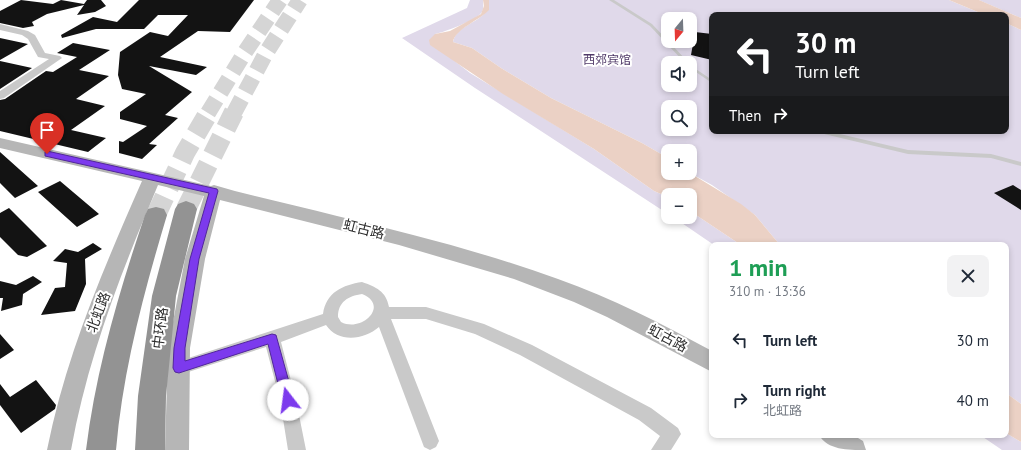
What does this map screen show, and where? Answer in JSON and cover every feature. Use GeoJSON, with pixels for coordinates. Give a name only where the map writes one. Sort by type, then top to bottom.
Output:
{"type":"FeatureCollection","features":[{"type":"Feature","properties":{"kind":"highway","name":"中环路"},"geometry":{"type":"LineString","coordinates":[[150,450],[152,396],[164,296],[186,209]]}},
{"type":"Feature","properties":{"kind":"highway"},"geometry":{"type":"LineString","coordinates":[[101,444],[105,410],[127,307],[156,215]]}},
{"type":"Feature","properties":{"kind":"street"},"geometry":{"type":"LineString","coordinates":[[0,27],[25,32],[32,37],[41,55],[57,58],[0,96]]}},
{"type":"Feature","properties":{"kind":"street","name":"虹古路"},"geometry":{"type":"LineString","coordinates":[[0,143],[214,191],[442,248],[517,271],[596,302],[643,324],[709,360]]}},
{"type":"Feature","properties":{"kind":"street","name":"北虹路"},"geometry":{"type":"LineString","coordinates":[[59,450],[71,395],[82,356],[119,257],[152,178]]}},
{"type":"Feature","properties":{"kind":"street"},"geometry":{"type":"LineString","coordinates":[[177,450],[179,348],[195,259],[214,191]]}},
{"type":"Feature","properties":{"kind":"street"},"geometry":{"type":"LineString","coordinates":[[362,288],[370,290],[381,299],[381,313],[377,320],[370,326],[354,332],[338,329],[332,324],[329,318],[329,311],[332,303],[338,297],[345,292],[362,288]]}},
{"type":"Feature","properties":{"kind":"street"},"geometry":{"type":"LineString","coordinates":[[381,313],[430,441]]}},
{"type":"Feature","properties":{"kind":"street"},"geometry":{"type":"LineString","coordinates":[[381,313],[426,313],[479,329],[526,350],[645,414],[672,434],[660,450]]}},
{"type":"Feature","properties":{"kind":"street"},"geometry":{"type":"LineString","coordinates":[[179,368],[329,318]]}},
{"type":"Feature","properties":{"kind":"street"},"geometry":{"type":"LineString","coordinates":[[272,338],[288,400],[297,450]]}},
{"type":"Feature","properties":{"kind":"street"},"geometry":{"type":"LineString","coordinates":[[836,438],[854,450]]}},
{"type":"Feature","properties":{"kind":"lane"},"geometry":{"type":"LineString","coordinates":[[611,0],[651,25],[680,56]]}},
{"type":"Feature","properties":{"kind":"lane"},"geometry":{"type":"LineString","coordinates":[[697,71],[709,80]]}},
{"type":"Feature","properties":{"kind":"lane"},"geometry":{"type":"LineString","coordinates":[[833,134],[908,152],[991,156],[1021,164]]}},
{"type":"Feature","properties":{"kind":"green space"},"geometry":{"type":"Polygon","coordinates":[[[470,0],[483,0],[482,12],[474,19],[435,34],[452,59],[470,73],[594,149],[654,191],[661,194],[661,209],[475,88],[402,38],[467,8],[470,0]]]}},
{"type":"Feature","properties":{"kind":"green space","name":"西郊宾馆"},"geometry":{"type":"Polygon","coordinates":[[[489,0],[949,0],[978,12],[709,12],[709,134],[1009,134],[1009,24],[1021,30],[1021,404],[1009,395],[1009,242],[778,242],[755,215],[712,185],[697,177],[697,144],[661,144],[661,154],[551,98],[501,68],[472,48],[453,42],[460,30],[479,18],[488,8],[489,0]]]}},
{"type":"Feature","properties":{"kind":"green space"},"geometry":{"type":"Polygon","coordinates":[[[979,0],[1021,0],[1021,18],[1009,12],[979,0]]]}},
{"type":"Feature","properties":{"kind":"green space"},"geometry":{"type":"Polygon","coordinates":[[[697,216],[736,242],[710,242],[683,224],[697,224],[697,216]]]}},
{"type":"Feature","properties":{"kind":"green space"},"geometry":{"type":"Polygon","coordinates":[[[1009,435],[1021,442],[1021,450],[1002,450],[984,438],[1009,438],[1009,435]]]}},
{"type":"Feature","properties":{"kind":"shaded area"},"geometry":{"type":"Polygon","coordinates":[[[483,0],[489,0],[489,10],[458,33],[453,42],[472,48],[501,68],[551,98],[661,154],[661,180],[697,180],[697,177],[741,204],[755,215],[778,242],[736,242],[697,216],[697,188],[661,188],[661,194],[654,191],[594,149],[503,94],[430,45],[429,40],[435,34],[450,31],[481,14],[484,6],[483,0]]]}},
{"type":"Feature","properties":{"kind":"shaded area"},"geometry":{"type":"Polygon","coordinates":[[[949,0],[979,0],[1007,12],[978,12],[949,0]]]}},
{"type":"Feature","properties":{"kind":"shaded area"},"geometry":{"type":"Polygon","coordinates":[[[1009,13],[1021,18],[1021,30],[1009,24],[1009,13]]]}},
{"type":"Feature","properties":{"kind":"shaded area"},"geometry":{"type":"Polygon","coordinates":[[[1009,395],[1021,404],[1021,442],[1009,435],[1009,395]]]}},
{"type":"Feature","properties":{"kind":"building"},"geometry":{"type":"Polygon","coordinates":[[[21,0],[53,4],[61,0],[84,4],[87,0],[101,0],[106,6],[95,12],[77,15],[84,5],[47,14],[32,22],[34,26],[23,28],[0,23],[0,11],[21,0]]]}},
{"type":"Feature","properties":{"kind":"building"},"geometry":{"type":"Polygon","coordinates":[[[139,0],[254,0],[230,32],[198,31],[160,57],[207,67],[196,75],[149,66],[192,92],[165,115],[178,118],[149,144],[157,145],[142,159],[119,153],[119,141],[123,142],[147,126],[120,119],[120,112],[146,94],[122,89],[118,75],[120,52],[150,32],[168,36],[188,15],[158,15],[144,29],[96,29],[62,38],[61,35],[93,17],[117,22],[139,0]]]}},
{"type":"Feature","properties":{"kind":"building"},"geometry":{"type":"Polygon","coordinates":[[[697,32],[709,34],[709,59],[691,55],[692,48],[697,48],[697,32]]]}},
{"type":"Feature","properties":{"kind":"building"},"geometry":{"type":"Polygon","coordinates":[[[0,38],[28,44],[0,60],[0,38]]]}},
{"type":"Feature","properties":{"kind":"building"},"geometry":{"type":"Polygon","coordinates":[[[73,43],[110,50],[79,70],[109,76],[76,99],[105,106],[71,130],[106,138],[88,152],[0,131],[0,100],[5,99],[46,71],[53,72],[77,57],[57,53],[73,43]]]}},
{"type":"Feature","properties":{"kind":"building"},"geometry":{"type":"Polygon","coordinates":[[[0,61],[32,68],[0,89],[0,61]]]}},
{"type":"Feature","properties":{"kind":"building"},"geometry":{"type":"Polygon","coordinates":[[[0,152],[38,186],[15,198],[0,183],[0,152]]]}},
{"type":"Feature","properties":{"kind":"building"},"geometry":{"type":"Polygon","coordinates":[[[60,181],[99,214],[77,227],[38,192],[60,181]]]}},
{"type":"Feature","properties":{"kind":"building"},"geometry":{"type":"Polygon","coordinates":[[[1013,185],[1021,190],[1021,210],[994,193],[1013,185]]]}},
{"type":"Feature","properties":{"kind":"building"},"geometry":{"type":"Polygon","coordinates":[[[9,208],[47,246],[27,257],[18,255],[0,237],[0,213],[9,208]]]}},
{"type":"Feature","properties":{"kind":"building"},"geometry":{"type":"Polygon","coordinates":[[[93,243],[102,249],[85,259],[86,284],[75,311],[41,315],[55,288],[65,287],[67,263],[53,261],[65,249],[78,252],[93,243]]]}},
{"type":"Feature","properties":{"kind":"building"},"geometry":{"type":"Polygon","coordinates":[[[33,276],[42,282],[23,294],[22,305],[1,311],[3,298],[0,298],[0,281],[16,285],[33,276]]]}},
{"type":"Feature","properties":{"kind":"building"},"geometry":{"type":"Polygon","coordinates":[[[0,334],[14,350],[0,359],[0,334]]]}},
{"type":"Feature","properties":{"kind":"building"},"geometry":{"type":"Polygon","coordinates":[[[36,380],[56,405],[55,409],[21,433],[0,405],[0,384],[10,397],[36,380]]]}},
{"type":"Feature","properties":{"kind":"tunnel"},"geometry":{"type":"LineString","coordinates":[[208,113],[245,52],[280,0]]}},
{"type":"Feature","properties":{"kind":"tunnel"},"geometry":{"type":"LineString","coordinates":[[234,113],[266,53],[300,0]]}},
{"type":"Feature","properties":{"kind":"tunnel"},"geometry":{"type":"LineString","coordinates":[[156,215],[185,153],[209,112]]}},
{"type":"Feature","properties":{"kind":"tunnel"},"geometry":{"type":"LineString","coordinates":[[186,209],[234,112]]}},
{"type":"Feature","properties":{"kind":"route"},"geometry":{"type":"LineString","coordinates":[[47,154],[214,191],[195,259],[179,348],[179,368],[272,338],[288,400]]}}]}
